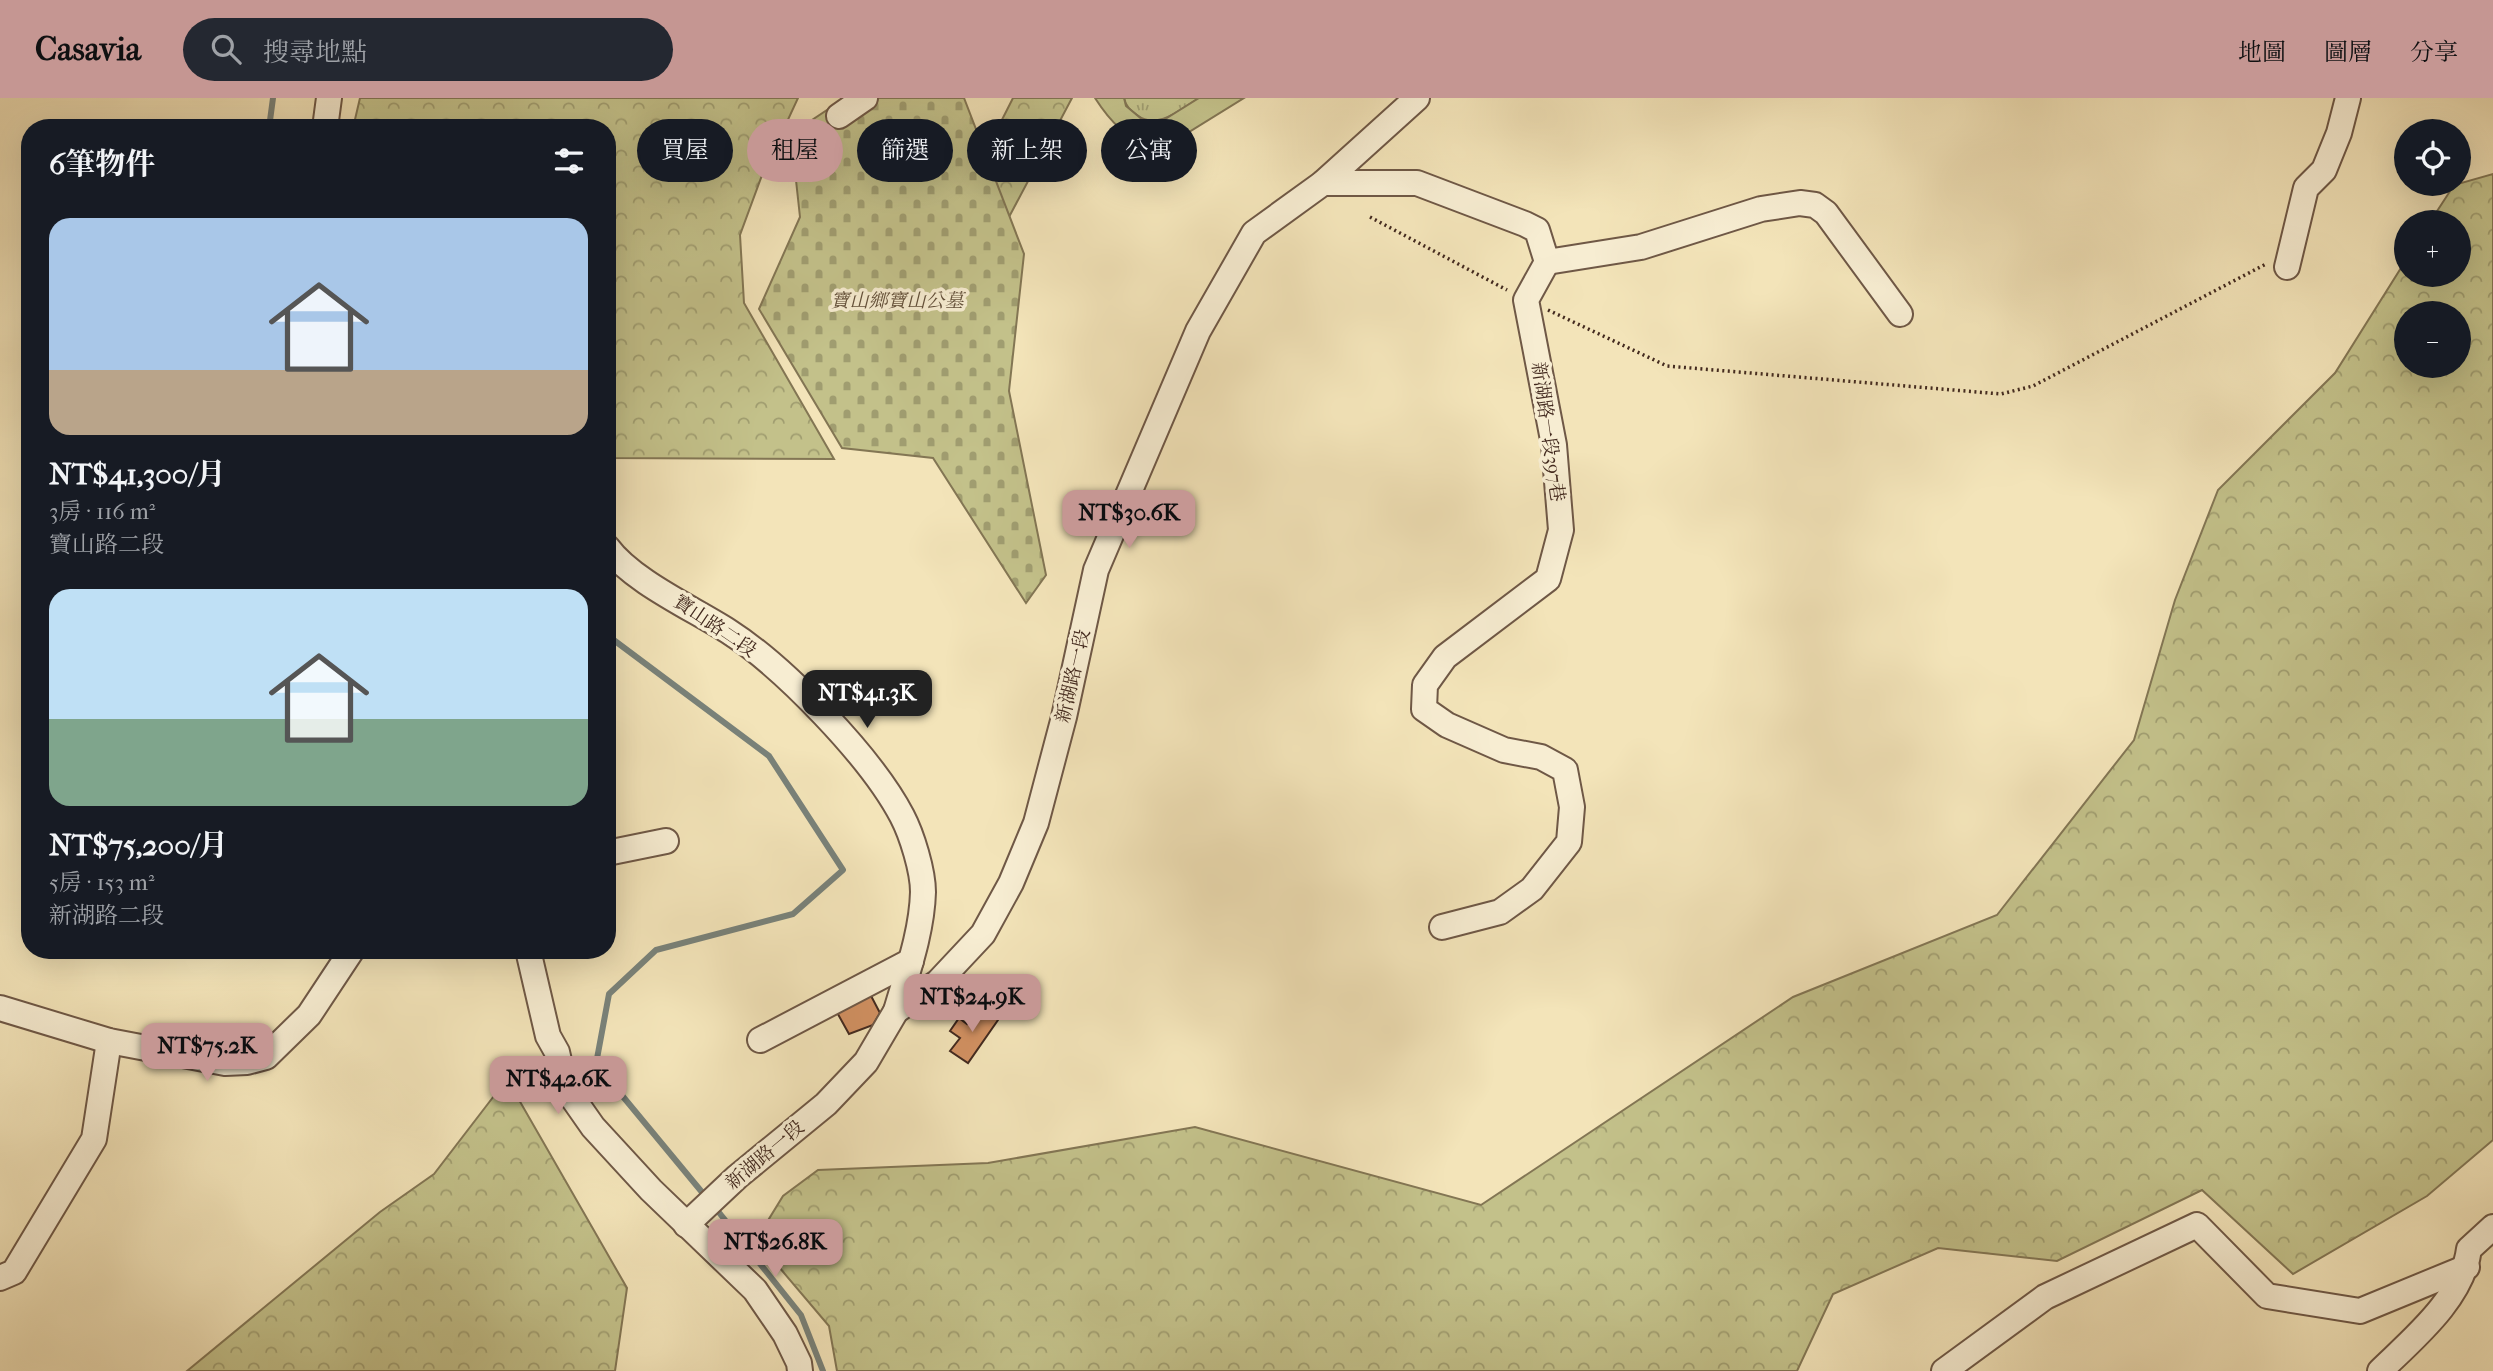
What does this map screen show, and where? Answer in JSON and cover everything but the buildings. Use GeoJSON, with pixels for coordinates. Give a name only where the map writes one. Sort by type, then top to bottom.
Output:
{"type":"FeatureCollection","features":[{"type":"Feature","properties":{"kind":"street"},"geometry":{"type":"LineString","coordinates":[[326,119],[329,98]]}},
{"type":"Feature","properties":{"kind":"street"},"geometry":{"type":"LineString","coordinates":[[839,116],[865,98]]}},
{"type":"Feature","properties":{"kind":"street","name":"新湖路一段"},"geometry":{"type":"LineString","coordinates":[[686,1225],[737,1177],[834,1096],[866,1062],[896,1011],[938,982],[983,934],[1011,883],[1036,823],[1064,717],[1096,570],[1198,331],[1254,233],[1323,183],[1417,98]]}},
{"type":"Feature","properties":{"kind":"street"},"geometry":{"type":"LineString","coordinates":[[2287,267],[2306,188],[2324,170],[2339,133],[2348,98]]}},
{"type":"Feature","properties":{"kind":"street"},"geometry":{"type":"LineString","coordinates":[[1323,183],[1417,183],[1537,230],[1547,262],[1526,300]]}},
{"type":"Feature","properties":{"kind":"street"},"geometry":{"type":"LineString","coordinates":[[1547,262],[1641,247],[1761,209],[1800,203],[1815,205],[1826,213],[1900,314]]}},
{"type":"Feature","properties":{"kind":"street","name":"新湖路一段397巷"},"geometry":{"type":"LineString","coordinates":[[1442,927],[1500,912],[1532,889],[1569,842],[1573,807],[1565,771],[1541,757],[1504,750],[1447,725],[1424,709],[1426,685],[1446,657],[1548,579],[1561,530],[1554,445],[1526,300]]}},
{"type":"Feature","properties":{"kind":"street","name":"寶山路二段"},"geometry":{"type":"LineString","coordinates":[[616,557],[626,569],[732,634],[778,672],[827,719],[872,772],[902,817],[919,863],[923,891],[911,961],[896,1011]]}},
{"type":"Feature","properties":{"kind":"street"},"geometry":{"type":"LineString","coordinates":[[616,851],[666,841]]}},
{"type":"Feature","properties":{"kind":"street"},"geometry":{"type":"LineString","coordinates":[[0,1008],[109,1041],[225,1063],[247,1062],[266,1057],[309,1015],[346,959]]}},
{"type":"Feature","properties":{"kind":"street"},"geometry":{"type":"LineString","coordinates":[[530,959],[548,1036],[557,1052],[565,1087],[593,1127],[651,1191],[755,1290],[785,1334],[800,1371]]}},
{"type":"Feature","properties":{"kind":"street"},"geometry":{"type":"LineString","coordinates":[[760,1040],[911,961]]}},
{"type":"Feature","properties":{"kind":"street"},"geometry":{"type":"LineString","coordinates":[[0,1278],[14,1272],[94,1139],[109,1041]]}},
{"type":"Feature","properties":{"kind":"street"},"geometry":{"type":"LineString","coordinates":[[1944,1371],[2045,1297],[2197,1225],[2267,1296],[2360,1311],[2467,1267]]}},
{"type":"Feature","properties":{"kind":"street"},"geometry":{"type":"LineString","coordinates":[[2380,1371],[2433,1320],[2467,1267],[2469,1249],[2493,1227]]}},
{"type":"Feature","properties":{"kind":"path"},"geometry":{"type":"LineString","coordinates":[[1370,217],[1526,300],[1667,366],[2001,394],[2033,386],[2272,261],[2287,267]]}},
{"type":"Feature","properties":{"kind":"green space"},"geometry":{"type":"Polygon","coordinates":[[[360,98],[798,98],[788,119],[747,119],[747,182],[760,182],[740,235],[744,303],[834,459],[616,458],[616,119],[355,119],[360,98]]]}},
{"type":"Feature","properties":{"kind":"green space","name":"寶山鄉寶山公墓"},"geometry":{"type":"Polygon","coordinates":[[[845,98],[964,98],[972,119],[967,119],[967,182],[996,182],[1024,254],[1009,391],[1046,575],[1026,603],[933,458],[842,448],[759,309],[800,217],[796,182],[843,182],[843,119],[814,119],[845,98]]]}},
{"type":"Feature","properties":{"kind":"green space"},"geometry":{"type":"Polygon","coordinates":[[[1013,98],[1072,98],[1061,119],[1002,119],[1013,98]]]}},
{"type":"Feature","properties":{"kind":"green space"},"geometry":{"type":"Polygon","coordinates":[[[1095,98],[1124,98],[1126,106],[1142,119],[1111,119],[1095,98]]]}},
{"type":"Feature","properties":{"kind":"green space"},"geometry":{"type":"Polygon","coordinates":[[[1124,98],[1199,98],[1164,119],[1145,119],[1127,106],[1124,98]]]}},
{"type":"Feature","properties":{"kind":"green space"},"geometry":{"type":"Polygon","coordinates":[[[1199,98],[1244,98],[1197,127],[1197,119],[1165,119],[1199,98]]]}},
{"type":"Feature","properties":{"kind":"green space"},"geometry":{"type":"Polygon","coordinates":[[[2493,174],[2493,1140],[2427,1196],[2293,1274],[2202,1190],[2057,1261],[1938,1248],[1833,1294],[1797,1371],[837,1371],[829,1326],[756,1240],[783,1196],[818,1170],[988,1163],[1195,1127],[1481,1205],[1793,997],[1997,915],[2134,740],[2175,600],[2218,490],[2335,373],[2394,279],[2394,287],[2471,287],[2471,210],[2438,210],[2447,196],[2471,196],[2471,180],[2493,174]]]}},
{"type":"Feature","properties":{"kind":"green space"},"geometry":{"type":"Polygon","coordinates":[[[987,182],[1028,182],[1009,217],[987,182]]]}},
{"type":"Feature","properties":{"kind":"green space"},"geometry":{"type":"Polygon","coordinates":[[[507,1079],[627,1288],[615,1371],[187,1371],[380,1212],[434,1174],[507,1079]]]}},
{"type":"Feature","properties":{"kind":"waterway"},"geometry":{"type":"LineString","coordinates":[[270,119],[273,98]]}},
{"type":"Feature","properties":{"kind":"waterway"},"geometry":{"type":"LineString","coordinates":[[616,642],[769,756],[843,870],[793,914],[656,950],[609,994],[596,1064],[706,1197]]}},
{"type":"Feature","properties":{"kind":"waterway"},"geometry":{"type":"LineString","coordinates":[[713,1205],[801,1315],[823,1371]]}}]}
